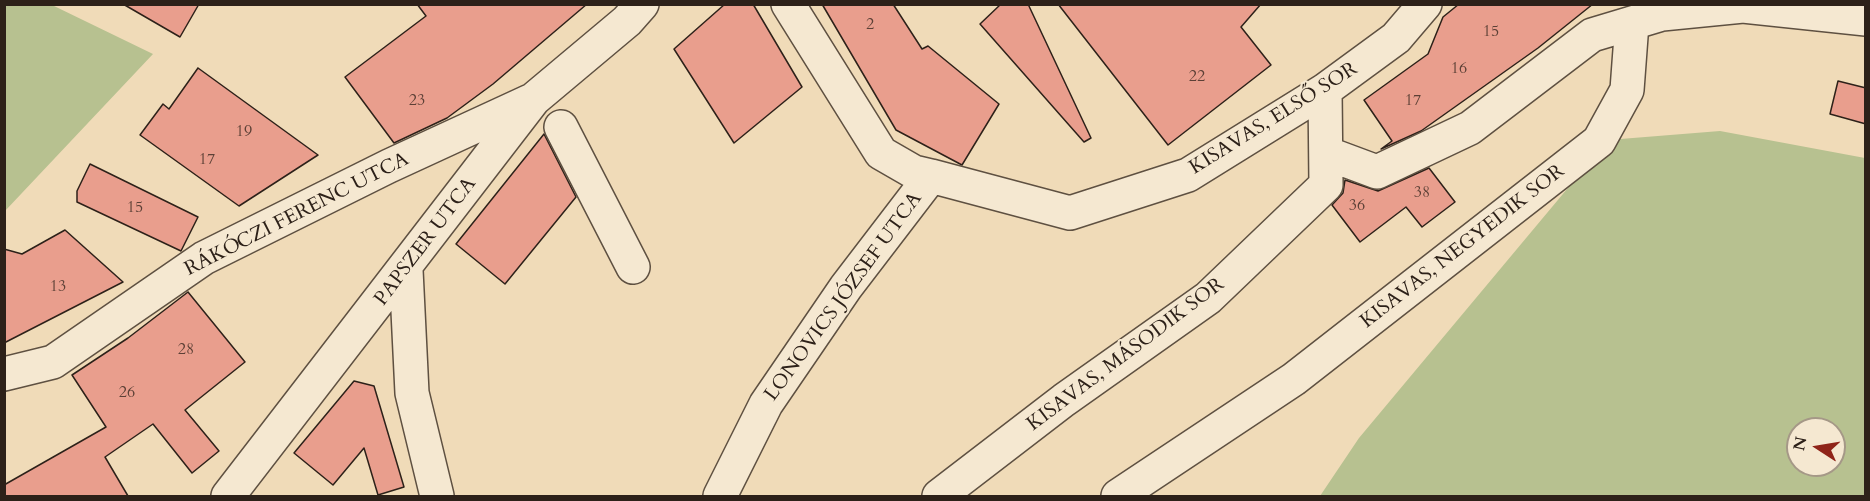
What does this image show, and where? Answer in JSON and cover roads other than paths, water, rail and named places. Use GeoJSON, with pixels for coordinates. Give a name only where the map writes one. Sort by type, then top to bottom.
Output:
{"type":"FeatureCollection","features":[{"type":"Feature","properties":{"kind":"street","name":"LONOVICS JÓZSEF UTCA"},"geometry":{"type":"LineString","coordinates":[[720,496],[766,404],[846,288],[931,176],[914,172],[880,153],[788,4]]}},
{"type":"Feature","properties":{"kind":"street","name":"KISAVAS, ELSŐ SOR"},"geometry":{"type":"LineString","coordinates":[[931,176],[1070,213],[1188,175],[1325,90],[1396,38],[1425,4]]}},
{"type":"Feature","properties":{"kind":"street"},"geometry":{"type":"LineString","coordinates":[[1326,153],[1377,172],[1470,128],[1592,35],[1662,14],[1743,6],[1866,19]]}},
{"type":"Feature","properties":{"kind":"street","name":"PAPSZER UTCA"},"geometry":{"type":"LineString","coordinates":[[228,496],[406,270],[534,99],[626,10]]}},
{"type":"Feature","properties":{"kind":"street","name":"KISAVAS, NEGYEDIK SOR"},"geometry":{"type":"LineString","coordinates":[[1118,496],[1293,379],[1599,141],[1627,90],[1632,23]]}},
{"type":"Feature","properties":{"kind":"street","name":"KISAVAS, MÁSODIK SOR"},"geometry":{"type":"LineString","coordinates":[[939,496],[1064,400],[1208,298],[1326,184],[1325,90]]}},
{"type":"Feature","properties":{"kind":"street","name":"RÁKÓCZI FERENC UTCA"},"geometry":{"type":"LineString","coordinates":[[4,374],[53,362],[204,258],[389,166],[534,99]]}},
{"type":"Feature","properties":{"kind":"street"},"geometry":{"type":"LineString","coordinates":[[561,127],[633,267]]}},
{"type":"Feature","properties":{"kind":"street"},"geometry":{"type":"LineString","coordinates":[[406,270],[412,393],[437,496]]}}]}
